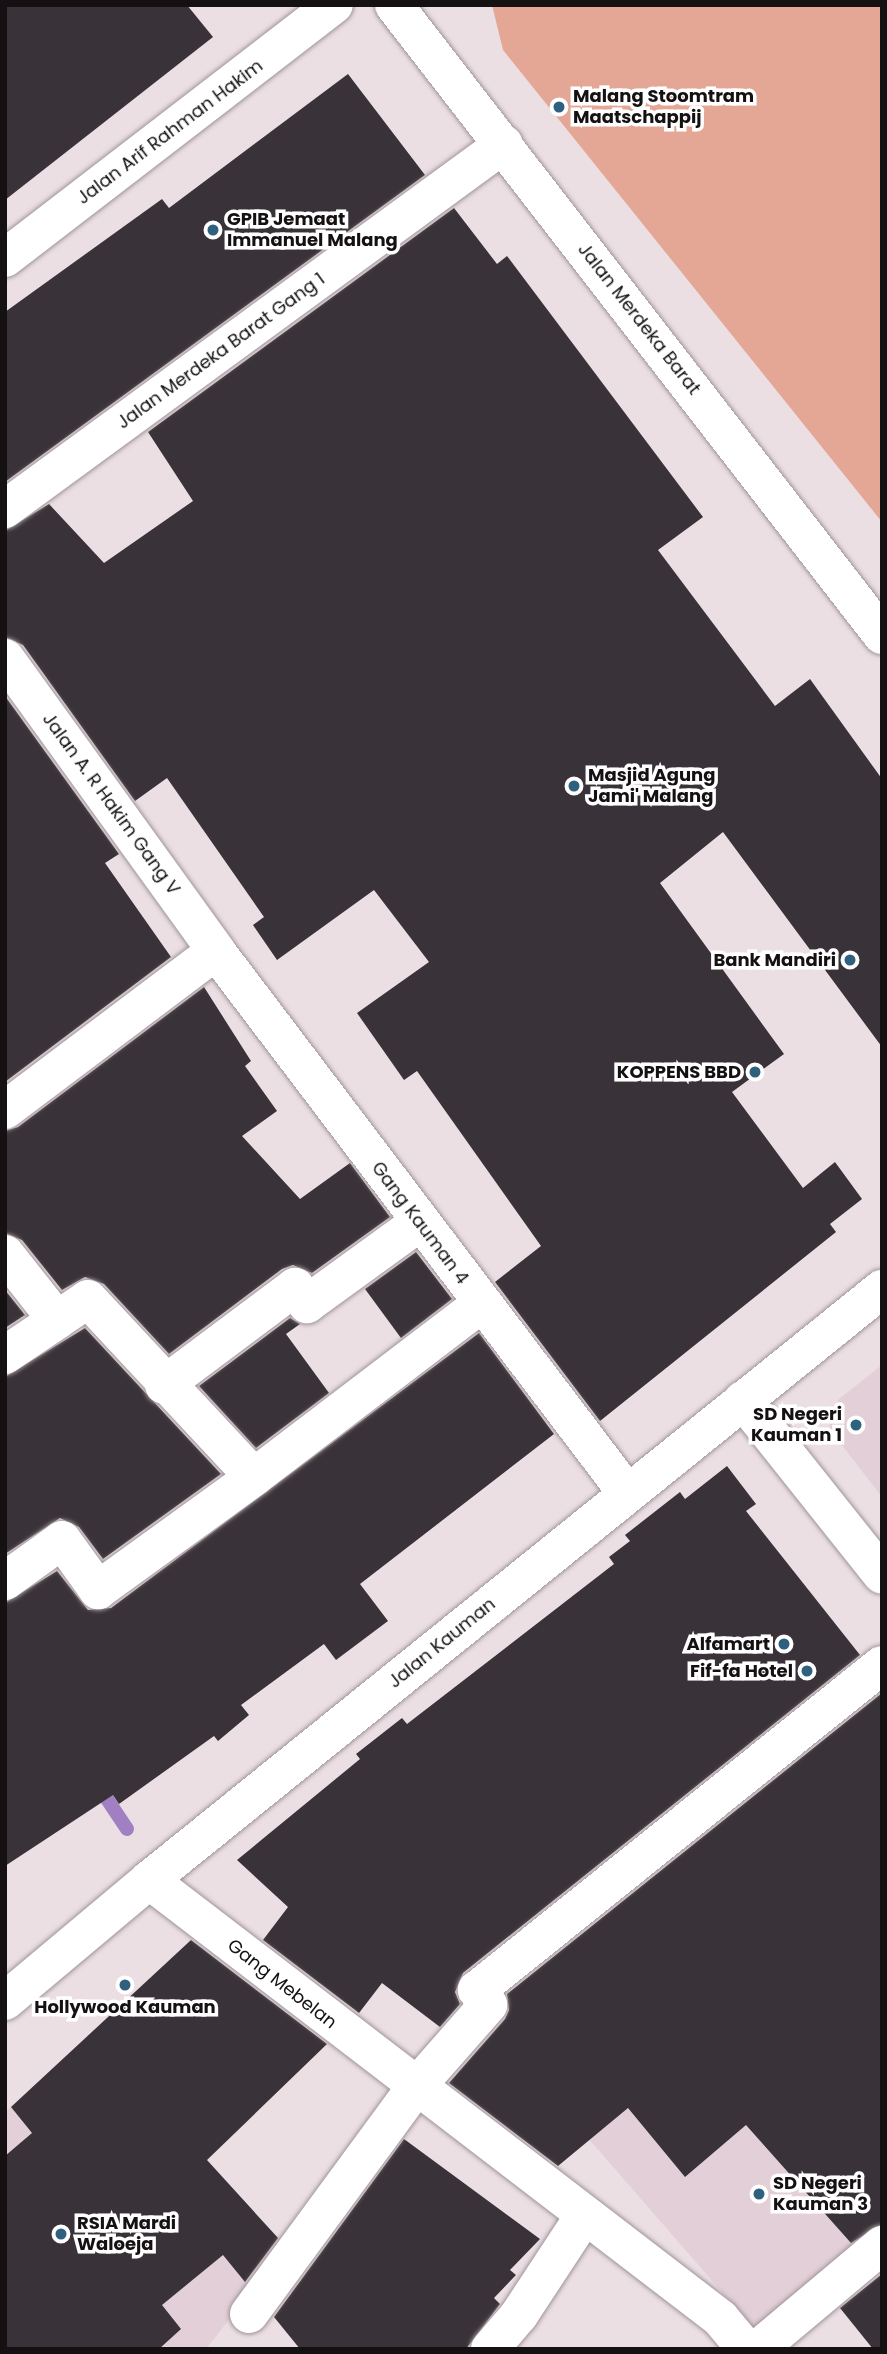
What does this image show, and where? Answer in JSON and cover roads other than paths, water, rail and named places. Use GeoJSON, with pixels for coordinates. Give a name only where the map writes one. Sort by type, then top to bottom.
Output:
{"type":"FeatureCollection","features":[{"type":"Feature","properties":{"kind":"street","name":"Jalan Arif Rahman Hakim"},"geometry":{"type":"LineString","coordinates":[[5,258],[334,5]]}},
{"type":"Feature","properties":{"kind":"street","name":"Jalan Merdeka Barat"},"geometry":{"type":"LineString","coordinates":[[394,5],[882,635]]}},
{"type":"Feature","properties":{"kind":"street","name":"Jalan Merdeka Barat Gang 1"},"geometry":{"type":"LineString","coordinates":[[5,509],[504,144]]}},
{"type":"Feature","properties":{"kind":"street","name":"Jalan A. R Hakim Gang V"},"geometry":{"type":"LineString","coordinates":[[5,657],[216,950]]}},
{"type":"Feature","properties":{"kind":"street"},"geometry":{"type":"LineString","coordinates":[[5,1110],[216,950]]}},
{"type":"Feature","properties":{"kind":"street","name":"Gang Kauman 4"},"geometry":{"type":"LineString","coordinates":[[216,950],[481,1304],[628,1493]]}},
{"type":"Feature","properties":{"kind":"street"},"geometry":{"type":"LineString","coordinates":[[164,1385],[295,1287],[307,1304],[420,1223]]}},
{"type":"Feature","properties":{"kind":"street"},"geometry":{"type":"LineString","coordinates":[[5,1254],[57,1320]]}},
{"type":"Feature","properties":{"kind":"street","name":"Jalan Kauman"},"geometry":{"type":"LineString","coordinates":[[5,2001],[149,1880],[882,1290]]}},
{"type":"Feature","properties":{"kind":"street"},"geometry":{"type":"LineString","coordinates":[[5,1355],[88,1299],[164,1385],[254,1477]]}},
{"type":"Feature","properties":{"kind":"street"},"geometry":{"type":"LineString","coordinates":[[5,1581],[62,1540],[98,1590],[254,1477],[481,1304]]}},
{"type":"Feature","properties":{"kind":"street"},"geometry":{"type":"LineString","coordinates":[[743,1400],[882,1575]]}},
{"type":"Feature","properties":{"kind":"street"},"geometry":{"type":"LineString","coordinates":[[249,2314],[415,2088],[488,2005],[477,1990],[882,1665]]}},
{"type":"Feature","properties":{"kind":"street","name":"Gang Mebelan"},"geometry":{"type":"LineString","coordinates":[[149,1880],[415,2088],[720,2318],[746,2349]]}},
{"type":"Feature","properties":{"kind":"street"},"geometry":{"type":"LineString","coordinates":[[490,2349],[519,2315],[584,2216]]}},
{"type":"Feature","properties":{"kind":"street"},"geometry":{"type":"LineString","coordinates":[[758,2349],[882,2245]]}},
{"type":"Feature","properties":{"kind":"waterway"},"geometry":{"type":"LineString","coordinates":[[97,1784],[127,1829]]}},
{"type":"Feature","properties":{"kind":"place","name":"Malang Stoomtram Maatschappij"},"geometry":{"type":"Point","coordinates":[559,107]}},
{"type":"Feature","properties":{"kind":"place","name":"GPIB Jemaat Immanuel Malang"},"geometry":{"type":"Point","coordinates":[213,230]}},
{"type":"Feature","properties":{"kind":"place","name":"Masjid Agung Jami' Malang"},"geometry":{"type":"Point","coordinates":[574,786]}},
{"type":"Feature","properties":{"kind":"place","name":"Bank Mandiri"},"geometry":{"type":"Point","coordinates":[850,960]}},
{"type":"Feature","properties":{"kind":"place","name":"KOPPENS BBD"},"geometry":{"type":"Point","coordinates":[755,1072]}},
{"type":"Feature","properties":{"kind":"place","name":"SD Negeri Kauman 1"},"geometry":{"type":"Point","coordinates":[856,1425]}},
{"type":"Feature","properties":{"kind":"place","name":"Alfamart"},"geometry":{"type":"Point","coordinates":[784,1644]}},
{"type":"Feature","properties":{"kind":"place","name":"Fif-fa Hotel"},"geometry":{"type":"Point","coordinates":[807,1671]}},
{"type":"Feature","properties":{"kind":"place","name":"Hollywood Kauman"},"geometry":{"type":"Point","coordinates":[125,1985]}},
{"type":"Feature","properties":{"kind":"place","name":"SD Negeri Kauman 3"},"geometry":{"type":"Point","coordinates":[759,2194]}},
{"type":"Feature","properties":{"kind":"place","name":"RSIA Mardi Waloeja"},"geometry":{"type":"Point","coordinates":[61,2234]}}]}
